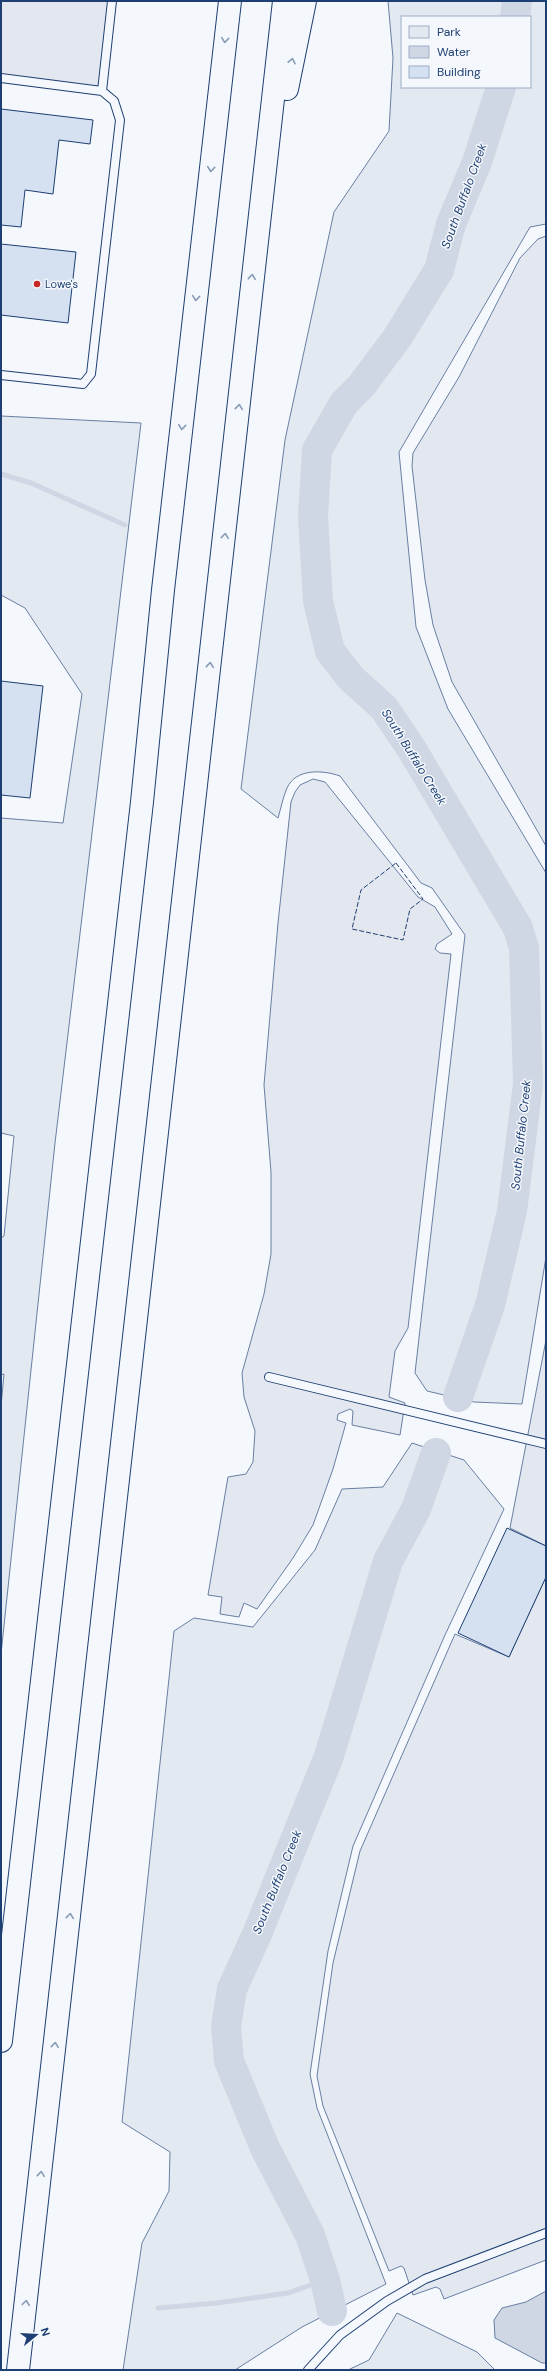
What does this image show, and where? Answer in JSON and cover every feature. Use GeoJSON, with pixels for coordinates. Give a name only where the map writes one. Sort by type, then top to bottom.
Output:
{"type":"FeatureCollection","features":[{"type":"Feature","properties":{"kind":"highway"},"geometry":{"type":"LineString","coordinates":[[1,2041],[142,802],[164,582],[230,1]]}},
{"type":"Feature","properties":{"kind":"highway"},"geometry":{"type":"LineString","coordinates":[[18,2370],[230,488],[256,237],[284,1]]}},
{"type":"Feature","properties":{"kind":"highway"},"geometry":{"type":"LineString","coordinates":[[256,237],[304,1]]}},
{"type":"Feature","properties":{"kind":"lane"},"geometry":{"type":"LineString","coordinates":[[102,91],[112,1]]}},
{"type":"Feature","properties":{"kind":"lane"},"geometry":{"type":"LineString","coordinates":[[1,78],[102,91],[114,101],[120,120],[91,374],[83,384],[1,375]]}},
{"type":"Feature","properties":{"kind":"lane"},"geometry":{"type":"LineString","coordinates":[[269,1377],[546,1444]]}},
{"type":"Feature","properties":{"kind":"lane"},"geometry":{"type":"LineString","coordinates":[[308,2370],[340,2335],[387,2301],[425,2280],[546,2233]]}},
{"type":"Feature","properties":{"kind":"green space"},"geometry":{"type":"Polygon","coordinates":[[[388,1],[546,1],[546,224],[530,227],[399,452],[416,627],[448,709],[546,873],[546,1257],[522,1404],[474,1402],[427,1391],[415,1373],[465,935],[432,888],[421,883],[340,776],[310,772],[291,781],[283,799],[278,818],[241,789],[285,440],[334,212],[389,131],[393,58],[388,1]]]}},
{"type":"Feature","properties":{"kind":"green space"},"geometry":{"type":"Polygon","coordinates":[[[1,416],[141,423],[55,1143],[1,1654],[1,1406],[4,1374],[1,1375],[1,1238],[4,1236],[14,1136],[1,1133],[1,818],[63,823],[82,694],[25,608],[1,595],[1,416]]]}},
{"type":"Feature","properties":{"kind":"green space"},"geometry":{"type":"Polygon","coordinates":[[[412,1443],[464,1460],[504,1509],[445,1635],[353,1846],[328,1951],[310,2074],[317,2108],[386,2284],[302,2327],[235,2370],[123,2370],[142,2243],[169,2191],[170,2152],[122,2122],[174,1631],[194,1618],[253,1627],[315,1550],[342,1489],[383,1487],[412,1443]]]}},
{"type":"Feature","properties":{"kind":"green space"},"geometry":{"type":"Polygon","coordinates":[[[397,2313],[477,2352],[495,2370],[348,2370],[369,2360],[397,2313]]]}},
{"type":"Feature","properties":{"kind":"shaded area"},"geometry":{"type":"Polygon","coordinates":[[[1,1],[112,1],[102,91],[1,78],[1,1]]]}},
{"type":"Feature","properties":{"kind":"shaded area"},"geometry":{"type":"Polygon","coordinates":[[[546,236],[546,846],[452,682],[433,625],[425,580],[412,466],[413,453],[459,377],[520,258],[538,239],[546,236]]]}},
{"type":"Feature","properties":{"kind":"shaded area"},"geometry":{"type":"Polygon","coordinates":[[[313,779],[325,782],[418,897],[435,907],[452,934],[437,944],[435,949],[440,953],[451,954],[408,1328],[395,1351],[389,1397],[405,1403],[400,1435],[352,1425],[353,1411],[350,1409],[338,1414],[337,1420],[346,1423],[333,1469],[313,1525],[293,1558],[257,1609],[244,1603],[239,1617],[220,1614],[222,1597],[208,1595],[228,1477],[246,1474],[253,1462],[255,1431],[244,1397],[242,1373],[264,1294],[271,1254],[271,1172],[264,1085],[278,923],[291,802],[300,785],[313,779]]]}},
{"type":"Feature","properties":{"kind":"shaded area"},"geometry":{"type":"Polygon","coordinates":[[[546,1340],[546,1546],[510,1528],[546,1340]]]}},
{"type":"Feature","properties":{"kind":"shaded area"},"geometry":{"type":"Polygon","coordinates":[[[546,1577],[546,2260],[444,2299],[440,2289],[436,2287],[413,2295],[404,2268],[401,2266],[389,2271],[323,2106],[317,2076],[333,1963],[360,1851],[455,1634],[509,1657],[546,1577]]]}},
{"type":"Feature","properties":{"kind":"water"},"geometry":{"type":"Polygon","coordinates":[[[546,2291],[546,2363],[542,2363],[495,2338],[494,2320],[502,2308],[526,2302],[546,2291]]]}},
{"type":"Feature","properties":{"kind":"building"},"geometry":{"type":"Polygon","coordinates":[[[1,109],[93,120],[90,144],[59,140],[53,194],[25,190],[21,227],[1,225],[1,109]]]}},
{"type":"Feature","properties":{"kind":"building","name":"Lowe's"},"geometry":{"type":"Polygon","coordinates":[[[1,244],[76,252],[68,323],[1,315],[1,244]]]}},
{"type":"Feature","properties":{"kind":"building"},"geometry":{"type":"Polygon","coordinates":[[[1,681],[43,686],[30,798],[1,795],[1,681]]]}},
{"type":"Feature","properties":{"kind":"building"},"geometry":{"type":"Polygon","coordinates":[[[507,1528],[546,1546],[546,1577],[509,1657],[458,1633],[507,1528]]]}},
{"type":"Feature","properties":{"kind":"waterway","name":"South Buffalo Creek"},"geometry":{"type":"LineString","coordinates":[[515,16],[517,1]]}},
{"type":"Feature","properties":{"kind":"waterway","name":"South Buffalo Creek"},"geometry":{"type":"LineString","coordinates":[[458,1397],[490,1305],[512,1211],[528,1084],[524,948],[518,928],[411,748],[384,708],[351,678],[330,651],[318,601],[313,516],[317,450],[344,403],[361,386],[397,338],[439,270],[451,224],[477,162],[501,88]]}},
{"type":"Feature","properties":{"kind":"waterway"},"geometry":{"type":"LineString","coordinates":[[1,474],[31,483],[125,525]]}},
{"type":"Feature","properties":{"kind":"waterway","name":"South Buffalo Creek"},"geometry":{"type":"LineString","coordinates":[[332,2311],[325,2280],[310,2235],[265,2148],[229,2061],[226,2026],[232,1989],[257,1934],[329,1756],[388,1561],[416,1509],[436,1453]]}},
{"type":"Feature","properties":{"kind":"waterway"},"geometry":{"type":"LineString","coordinates":[[158,2308],[217,2303],[288,2293],[325,2280]]}},
{"type":"Feature","properties":{"kind":"fence"},"geometry":{"type":"LineString","coordinates":[[396,863],[423,899],[410,909],[403,940],[352,929],[361,890],[396,863]]}},
{"type":"Feature","properties":{"kind":"place","name":"Lowe's"},"geometry":{"type":"Point","coordinates":[37,284]}}]}
